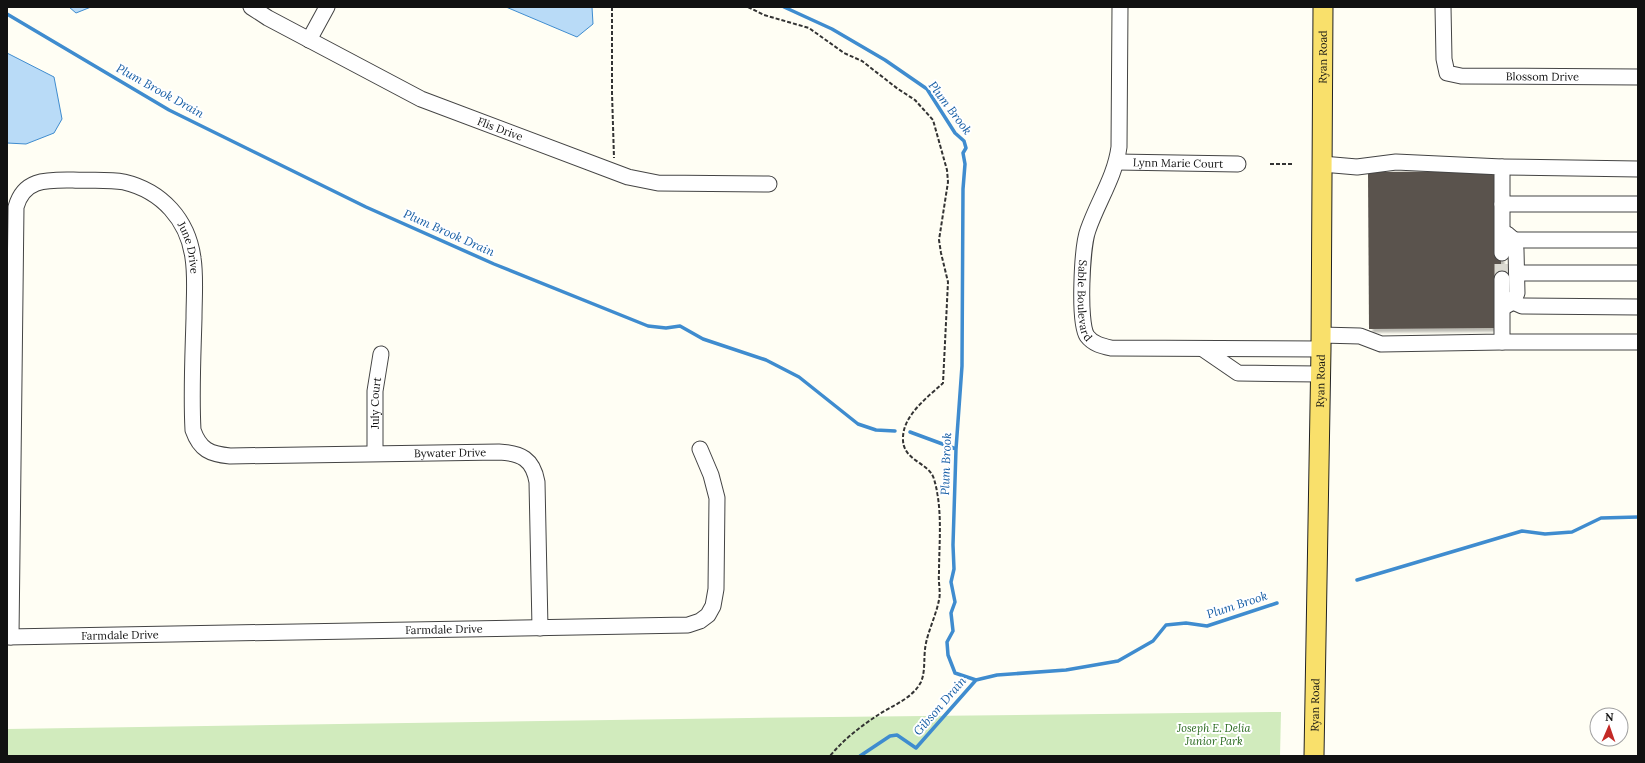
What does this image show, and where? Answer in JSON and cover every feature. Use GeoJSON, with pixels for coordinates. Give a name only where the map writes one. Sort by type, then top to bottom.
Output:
{"type":"FeatureCollection","features":[{"type":"Feature","properties":{"kind":"main road","name":"Ryan Road"},"geometry":{"type":"LineString","coordinates":[[1314,756],[1321,342],[1323,7]]}},
{"type":"Feature","properties":{"kind":"street","name":"Flis Drive"},"geometry":{"type":"LineString","coordinates":[[251,7],[309,40],[439,107],[610,170],[644,181],[658,183],[768,184]]}},
{"type":"Feature","properties":{"kind":"street"},"geometry":{"type":"LineString","coordinates":[[309,40],[326,7]]}},
{"type":"Feature","properties":{"kind":"street","name":"Sable Boulevard"},"geometry":{"type":"LineString","coordinates":[[1120,7],[1119,136],[1117,162],[1087,230],[1084,242],[1082,318],[1086,334],[1092,341],[1101,346],[1111,348],[1203,349],[1321,342],[1360,336],[1381,344],[1638,342]]}},
{"type":"Feature","properties":{"kind":"street","name":"Blossom Drive"},"geometry":{"type":"LineString","coordinates":[[1443,7],[1444,59],[1447,73],[1461,76],[1638,77]]}},
{"type":"Feature","properties":{"kind":"street","name":"Lynn Marie Court"},"geometry":{"type":"LineString","coordinates":[[1117,162],[1238,164]]}},
{"type":"Feature","properties":{"kind":"street"},"geometry":{"type":"LineString","coordinates":[[1322,164],[1356,167],[1396,162],[1502,167],[1638,169]]}},
{"type":"Feature","properties":{"kind":"street"},"geometry":{"type":"LineString","coordinates":[[1502,167],[1502,253]]}},
{"type":"Feature","properties":{"kind":"street","name":"June Drive"},"geometry":{"type":"LineString","coordinates":[[9,637],[15,216],[18,198],[24,191],[37,183],[54,180],[123,182],[156,196],[169,206],[178,218],[186,230],[194,259],[193,421],[197,440],[202,447]]}},
{"type":"Feature","properties":{"kind":"street"},"geometry":{"type":"LineString","coordinates":[[1502,204],[1638,204]]}},
{"type":"Feature","properties":{"kind":"street"},"geometry":{"type":"LineString","coordinates":[[1502,230],[1514,240],[1516,250],[1517,293],[1507,305]]}},
{"type":"Feature","properties":{"kind":"street"},"geometry":{"type":"LineString","coordinates":[[1514,240],[1638,240]]}},
{"type":"Feature","properties":{"kind":"street"},"geometry":{"type":"LineString","coordinates":[[1517,273],[1638,273]]}},
{"type":"Feature","properties":{"kind":"street"},"geometry":{"type":"LineString","coordinates":[[1502,279],[1507,305],[1502,342]]}},
{"type":"Feature","properties":{"kind":"street"},"geometry":{"type":"LineString","coordinates":[[1507,305],[1638,306]]}},
{"type":"Feature","properties":{"kind":"street"},"geometry":{"type":"LineString","coordinates":[[1203,349],[1238,373],[1320,374]]}},
{"type":"Feature","properties":{"kind":"street","name":"July Court"},"geometry":{"type":"LineString","coordinates":[[376,453],[376,391],[381,354]]}},
{"type":"Feature","properties":{"kind":"street","name":"Bywater Drive"},"geometry":{"type":"LineString","coordinates":[[202,447],[219,455],[230,456],[510,452],[519,455],[527,460],[536,473],[540,628]]}},
{"type":"Feature","properties":{"kind":"street","name":"Farmdale Drive"},"geometry":{"type":"LineString","coordinates":[[9,637],[679,626],[700,621],[708,614],[713,606],[716,594],[717,498],[711,475],[700,449]]}},
{"type":"Feature","properties":{"kind":"path"},"geometry":{"type":"LineString","coordinates":[[610,170],[615,156],[612,94],[612,7]]}},
{"type":"Feature","properties":{"kind":"path"},"geometry":{"type":"LineString","coordinates":[[748,7],[764,15],[809,28],[844,53],[862,61],[898,89],[916,100],[932,120],[947,170],[948,182],[939,240],[940,254],[948,282],[943,383],[917,408],[904,427],[903,438],[904,446],[910,457],[930,472],[934,477],[940,534],[940,599],[929,630],[925,646],[924,672],[917,688],[900,704],[879,715],[850,736],[837,747],[830,756]]}},
{"type":"Feature","properties":{"kind":"path"},"geometry":{"type":"LineString","coordinates":[[1270,164],[1292,164]]}},
{"type":"Feature","properties":{"kind":"green space","name":"Joseph E. Delia Junior Park"},"geometry":{"type":"Polygon","coordinates":[[[1281,712],[1280,756],[7,756],[7,729],[1281,712]]]}},
{"type":"Feature","properties":{"kind":"water"},"geometry":{"type":"Polygon","coordinates":[[[69,7],[91,7],[76,13],[69,7]]]}},
{"type":"Feature","properties":{"kind":"water"},"geometry":{"type":"Polygon","coordinates":[[[506,7],[592,7],[593,24],[577,37],[506,7]]]}},
{"type":"Feature","properties":{"kind":"water"},"geometry":{"type":"Polygon","coordinates":[[[7,53],[54,77],[62,119],[54,133],[26,144],[7,143],[7,53]]]}},
{"type":"Feature","properties":{"kind":"building"},"geometry":{"type":"Polygon","coordinates":[[[1501,171],[1501,328],[1369,329],[1368,172],[1501,171]]]}},
{"type":"Feature","properties":{"kind":"waterway","name":"Plum Brook"},"geometry":{"type":"LineString","coordinates":[[784,7],[832,29],[885,60],[927,89],[955,133],[964,141],[966,148],[963,153],[965,164],[963,189],[962,366],[956,449],[953,545],[954,569],[951,582],[955,602],[951,613],[953,631],[947,642],[948,655],[955,673],[976,680],[997,675],[1066,670],[1118,661],[1153,641],[1166,625],[1186,623],[1207,626],[1277,603]]}},
{"type":"Feature","properties":{"kind":"waterway","name":"Plum Brook Drain"},"geometry":{"type":"LineString","coordinates":[[7,14],[169,110],[366,207],[494,264],[648,326],[666,328],[680,326],[703,339],[766,360],[799,377],[858,424],[876,430],[895,431]]}},
{"type":"Feature","properties":{"kind":"waterway","name":"Plum Brook Drain"},"geometry":{"type":"LineString","coordinates":[[910,432],[956,449]]}},
{"type":"Feature","properties":{"kind":"waterway","name":"Plum Brook"},"geometry":{"type":"LineString","coordinates":[[1357,580],[1522,531],[1545,534],[1572,532],[1601,518],[1638,517]]}},
{"type":"Feature","properties":{"kind":"waterway","name":"Gibson Drain"},"geometry":{"type":"LineString","coordinates":[[860,756],[890,736],[897,735],[916,748],[976,680]]}},
{"type":"Feature","properties":{"kind":"tunnel"},"geometry":{"type":"LineString","coordinates":[[1502,253],[1502,279]]}}]}
